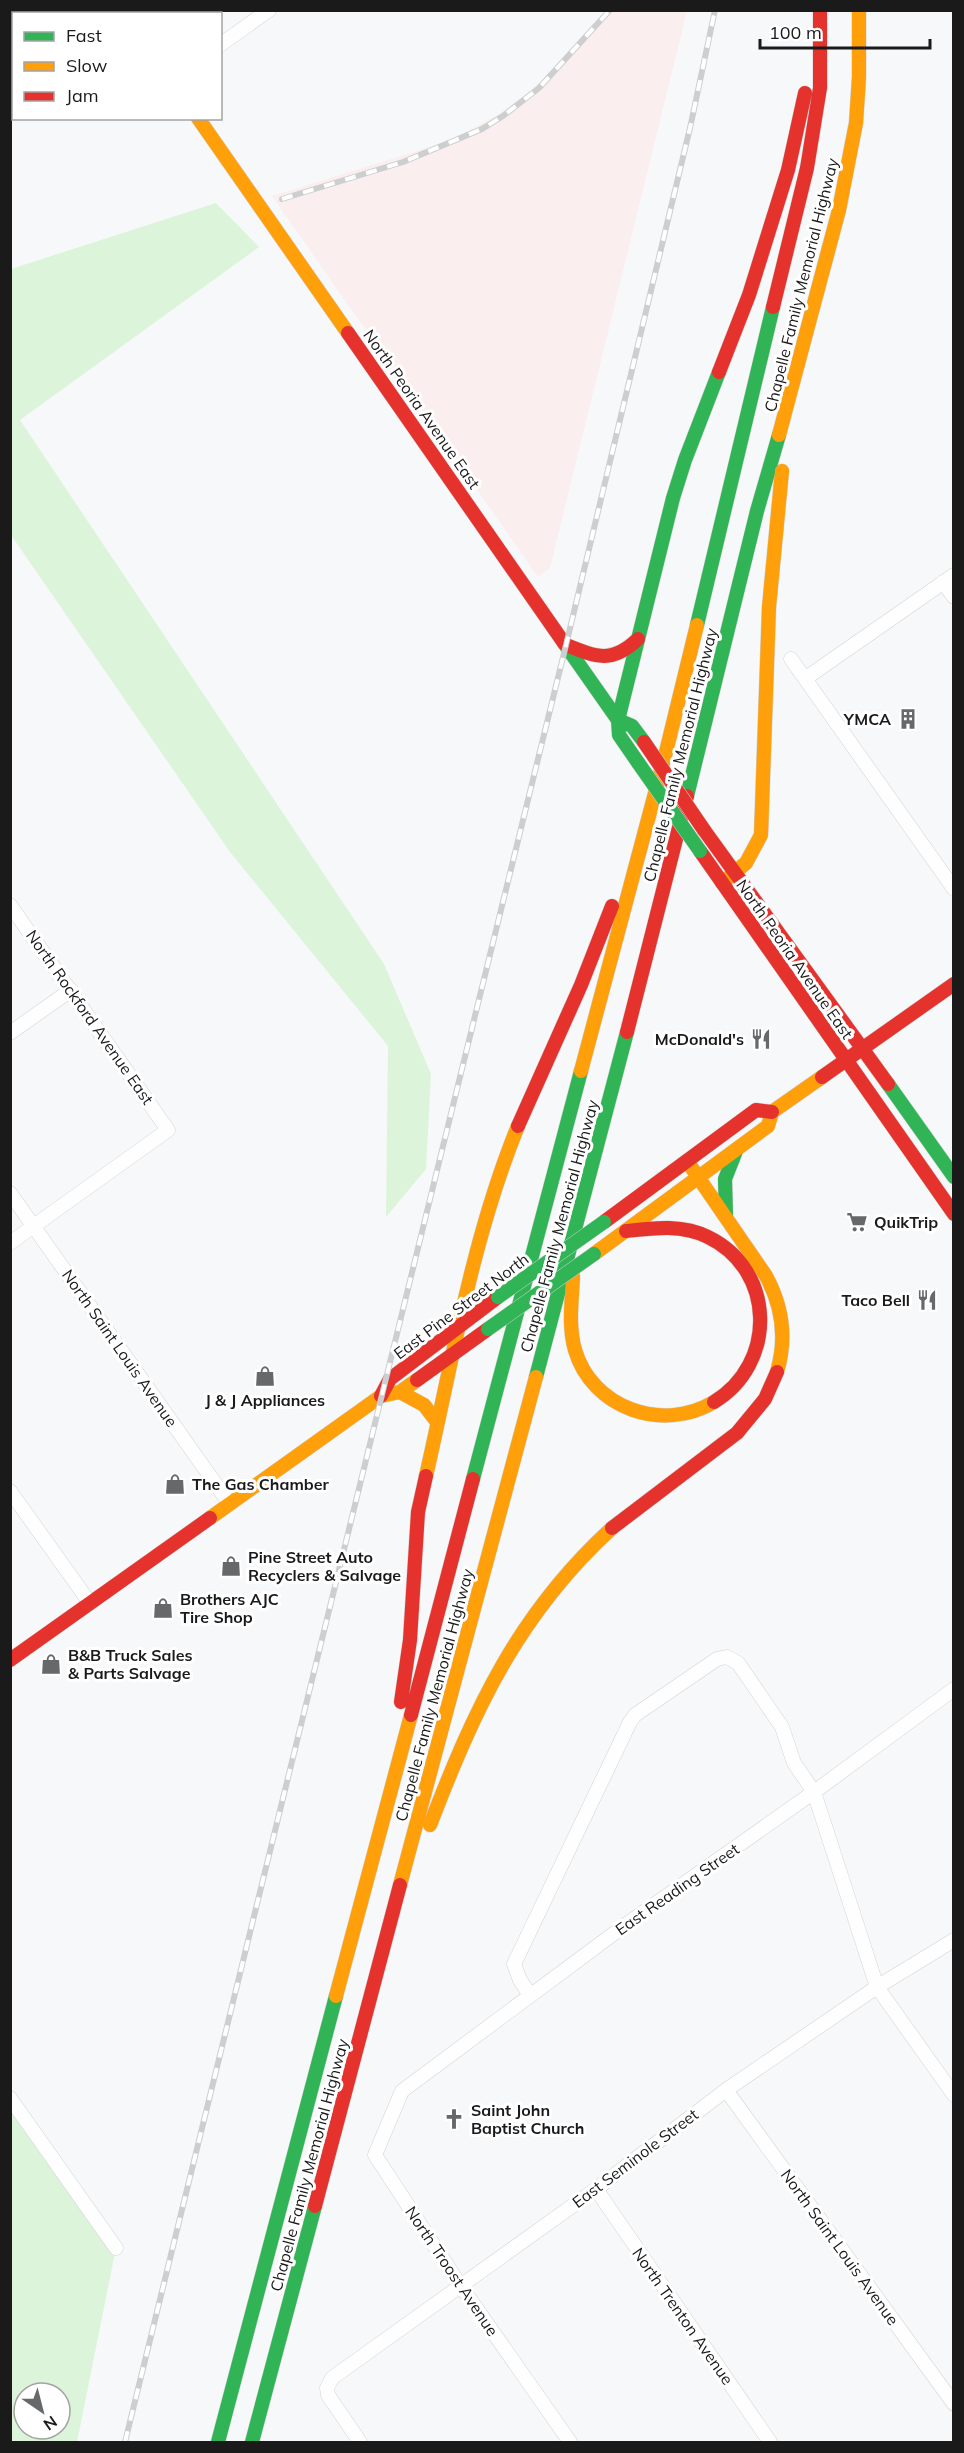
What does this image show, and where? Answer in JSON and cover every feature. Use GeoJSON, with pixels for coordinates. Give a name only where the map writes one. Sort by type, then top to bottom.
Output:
{"type":"FeatureCollection","features":[{"type":"Feature","properties":{"kind":"main road"},"geometry":{"type":"LineString","coordinates":[[618,720],[673,498],[685,460],[749,295],[788,170],[820,10]]}},
{"type":"Feature","properties":{"kind":"main road","name":"Chapelle Family Memorial Highway"},"geometry":{"type":"LineString","coordinates":[[218,2442],[653,800],[807,168],[820,88],[820,10]]}},
{"type":"Feature","properties":{"kind":"main road","name":"Chapelle Family Memorial Highway"},"geometry":{"type":"LineString","coordinates":[[252,2442],[662,897],[757,511],[795,382],[838,210],[854,133],[859,77],[859,10]]}},
{"type":"Feature","properties":{"kind":"main road","name":"North Peoria Avenue East"},"geometry":{"type":"LineString","coordinates":[[199,120],[618,720],[619,735],[954,1214]]}},
{"type":"Feature","properties":{"kind":"main road"},"geometry":{"type":"LineString","coordinates":[[722,883],[745,867],[761,835],[767,656],[776,516],[795,382]]}},
{"type":"Feature","properties":{"kind":"main road"},"geometry":{"type":"LineString","coordinates":[[566,645],[595,657],[609,657],[628,650],[638,639]]}},
{"type":"Feature","properties":{"kind":"main road","name":"North Peoria Avenue East"},"geometry":{"type":"LineString","coordinates":[[618,720],[632,726],[644,742],[954,1177]]}},
{"type":"Feature","properties":{"kind":"main road"},"geometry":{"type":"LineString","coordinates":[[383,1823],[410,1640],[418,1512],[482,1227],[501,1168],[581,985],[653,800]]}},
{"type":"Feature","properties":{"kind":"main road","name":"East Pine Street North"},"geometry":{"type":"LineString","coordinates":[[10,1660],[381,1396],[400,1392],[594,1254],[768,1126],[772,1112],[954,984]]}},
{"type":"Feature","properties":{"kind":"main road","name":"East Pine Street North"},"geometry":{"type":"LineString","coordinates":[[381,1396],[390,1379],[458,1326],[756,1110],[772,1112]]}},
{"type":"Feature","properties":{"kind":"main road"},"geometry":{"type":"LineString","coordinates":[[726,1216],[725,1179],[736,1151]]}},
{"type":"Feature","properties":{"kind":"main road"},"geometry":{"type":"LineString","coordinates":[[385,1944],[466,1732],[490,1683],[518,1636],[552,1590],[592,1547],[644,1501],[736,1435],[757,1412],[771,1389],[782,1351],[780,1309],[766,1276],[687,1161]]}},
{"type":"Feature","properties":{"kind":"main road"},"geometry":{"type":"LineString","coordinates":[[577,1219],[570,1320],[575,1352],[586,1376],[616,1403],[644,1415],[671,1417],[700,1410],[723,1398],[733,1389],[754,1358],[760,1319],[753,1284],[733,1255],[703,1234],[667,1226],[626,1231]]}},
{"type":"Feature","properties":{"kind":"main road"},"geometry":{"type":"LineString","coordinates":[[400,1392],[424,1404],[437,1422]]}},
{"type":"Feature","properties":{"kind":"street"},"geometry":{"type":"LineString","coordinates":[[222,44],[269,10]]}},
{"type":"Feature","properties":{"kind":"street"},"geometry":{"type":"LineString","coordinates":[[806,678],[948,578],[954,597]]}},
{"type":"Feature","properties":{"kind":"street"},"geometry":{"type":"LineString","coordinates":[[792,659],[954,890]]}},
{"type":"Feature","properties":{"kind":"street","name":"North Rockford Avenue East"},"geometry":{"type":"LineString","coordinates":[[10,905],[168,1130],[34,1226]]}},
{"type":"Feature","properties":{"kind":"street"},"geometry":{"type":"LineString","coordinates":[[10,1033],[71,990]]}},
{"type":"Feature","properties":{"kind":"street","name":"North Saint Louis Avenue"},"geometry":{"type":"LineString","coordinates":[[10,1193],[229,1503]]}},
{"type":"Feature","properties":{"kind":"street"},"geometry":{"type":"LineString","coordinates":[[10,1243],[34,1226]]}},
{"type":"Feature","properties":{"kind":"street"},"geometry":{"type":"LineString","coordinates":[[10,1491],[90,1603]]}},
{"type":"Feature","properties":{"kind":"street"},"geometry":{"type":"LineString","coordinates":[[530,1995],[515,1971],[514,1964],[635,1715],[717,1659],[731,1658],[738,1663],[782,1727],[794,1763],[814,1792],[877,1987],[954,2095]]}},
{"type":"Feature","properties":{"kind":"street","name":"East Reading Street"},"geometry":{"type":"LineString","coordinates":[[402,2091],[530,1995],[954,1689]]}},
{"type":"Feature","properties":{"kind":"street","name":"East Seminole Street"},"geometry":{"type":"LineString","coordinates":[[360,2442],[331,2400],[327,2388],[332,2378],[596,2189],[726,2090],[877,1987],[954,1940]]}},
{"type":"Feature","properties":{"kind":"street","name":"North Saint Louis Avenue"},"geometry":{"type":"LineString","coordinates":[[726,2090],[954,2404]]}},
{"type":"Feature","properties":{"kind":"street","name":"North Troost Avenue"},"geometry":{"type":"LineString","coordinates":[[402,2091],[375,2155],[459,2285],[570,2442]]}},
{"type":"Feature","properties":{"kind":"street"},"geometry":{"type":"LineString","coordinates":[[10,2098],[116,2248]]}},
{"type":"Feature","properties":{"kind":"street","name":"North Trenton Avenue"},"geometry":{"type":"LineString","coordinates":[[596,2189],[770,2442]]}},
{"type":"Feature","properties":{"kind":"shaded area"},"geometry":{"type":"Polygon","coordinates":[[[606,11],[687,11],[550,568],[538,577],[272,196],[449,141],[499,114],[556,68],[606,11]]]}},
{"type":"Feature","properties":{"kind":"green space"},"geometry":{"type":"Polygon","coordinates":[[[216,203],[259,247],[20,420],[384,964],[431,1074],[426,1169],[386,1217],[388,1046],[230,852],[11,535],[11,269],[216,203]]]}},
{"type":"Feature","properties":{"kind":"green space"},"geometry":{"type":"Polygon","coordinates":[[[10,2094],[116,2248],[77,2442],[11,2442],[10,2094]]]}},
{"type":"Feature","properties":{"kind":"railway"},"geometry":{"type":"LineString","coordinates":[[282,199],[403,162],[482,129],[539,88],[610,10]]}},
{"type":"Feature","properties":{"kind":"railway"},"geometry":{"type":"LineString","coordinates":[[125,2442],[566,645],[690,128],[715,10]]}},
{"type":"Feature","properties":{"kind":"traffic: fast"},"geometry":{"type":"LineString","coordinates":[[697,625],[773,307]]}},
{"type":"Feature","properties":{"kind":"traffic: fast"},"geometry":{"type":"LineString","coordinates":[[618,720],[673,498],[719,372]]}},
{"type":"Feature","properties":{"kind":"traffic: fast"},"geometry":{"type":"LineString","coordinates":[[687,796],[757,511],[779,435]]}},
{"type":"Feature","properties":{"kind":"traffic: fast"},"geometry":{"type":"LineString","coordinates":[[564,643],[618,720],[619,735],[639,764]]}},
{"type":"Feature","properties":{"kind":"traffic: fast"},"geometry":{"type":"LineString","coordinates":[[618,720],[632,726],[644,742]]}},
{"type":"Feature","properties":{"kind":"traffic: fast"},"geometry":{"type":"LineString","coordinates":[[639,764],[700,851]]}},
{"type":"Feature","properties":{"kind":"traffic: fast"},"geometry":{"type":"LineString","coordinates":[[536,1377],[627,1032]]}},
{"type":"Feature","properties":{"kind":"traffic: fast"},"geometry":{"type":"LineString","coordinates":[[473,1479],[581,1071]]}},
{"type":"Feature","properties":{"kind":"traffic: fast"},"geometry":{"type":"LineString","coordinates":[[888,1084],[954,1177]]}},
{"type":"Feature","properties":{"kind":"traffic: fast"},"geometry":{"type":"LineString","coordinates":[[726,1216],[725,1179],[736,1151]]}},
{"type":"Feature","properties":{"kind":"traffic: fast"},"geometry":{"type":"LineString","coordinates":[[498,1297],[604,1222]]}},
{"type":"Feature","properties":{"kind":"traffic: fast"},"geometry":{"type":"LineString","coordinates":[[488,1329],[594,1254]]}},
{"type":"Feature","properties":{"kind":"traffic: fast"},"geometry":{"type":"LineString","coordinates":[[218,2442],[336,1996]]}},
{"type":"Feature","properties":{"kind":"traffic: fast"},"geometry":{"type":"LineString","coordinates":[[252,2442],[315,2206]]}},
{"type":"Feature","properties":{"kind":"traffic: slow"},"geometry":{"type":"LineString","coordinates":[[779,435],[839,210],[856,123],[859,10]]}},
{"type":"Feature","properties":{"kind":"traffic: slow"},"geometry":{"type":"LineString","coordinates":[[199,120],[348,333]]}},
{"type":"Feature","properties":{"kind":"traffic: slow"},"geometry":{"type":"LineString","coordinates":[[722,883],[746,863],[761,835],[769,607],[782,471]]}},
{"type":"Feature","properties":{"kind":"traffic: slow"},"geometry":{"type":"LineString","coordinates":[[581,1071],[666,752],[697,625]]}},
{"type":"Feature","properties":{"kind":"traffic: slow"},"geometry":{"type":"LineString","coordinates":[[594,1254],[768,1126],[772,1112],[822,1077]]}},
{"type":"Feature","properties":{"kind":"traffic: slow"},"geometry":{"type":"LineString","coordinates":[[426,1476],[476,1255],[488,1212],[518,1126]]}},
{"type":"Feature","properties":{"kind":"traffic: slow"},"geometry":{"type":"LineString","coordinates":[[687,1161],[772,1288],[782,1323],[782,1347],[777,1372]]}},
{"type":"Feature","properties":{"kind":"traffic: slow"},"geometry":{"type":"LineString","coordinates":[[573,1276],[571,1313],[573,1341],[584,1370],[597,1387],[613,1400],[631,1409],[652,1414],[673,1415],[694,1411],[714,1402]]}},
{"type":"Feature","properties":{"kind":"traffic: slow"},"geometry":{"type":"LineString","coordinates":[[400,1885],[536,1377]]}},
{"type":"Feature","properties":{"kind":"traffic: slow"},"geometry":{"type":"LineString","coordinates":[[210,1518],[381,1396],[400,1392],[417,1380]]}},
{"type":"Feature","properties":{"kind":"traffic: slow"},"geometry":{"type":"LineString","coordinates":[[400,1392],[424,1405],[437,1422]]}},
{"type":"Feature","properties":{"kind":"traffic: slow"},"geometry":{"type":"LineString","coordinates":[[430,1825],[464,1741],[503,1665],[525,1629],[550,1594],[612,1528]]}},
{"type":"Feature","properties":{"kind":"traffic: slow"},"geometry":{"type":"LineString","coordinates":[[336,1996],[411,1715]]}},
{"type":"Feature","properties":{"kind":"traffic: jam"},"geometry":{"type":"LineString","coordinates":[[773,307],[807,168],[820,88],[820,10]]}},
{"type":"Feature","properties":{"kind":"traffic: jam"},"geometry":{"type":"LineString","coordinates":[[719,372],[749,295],[788,170],[805,93]]}},
{"type":"Feature","properties":{"kind":"traffic: jam"},"geometry":{"type":"LineString","coordinates":[[348,333],[564,643]]}},
{"type":"Feature","properties":{"kind":"traffic: jam"},"geometry":{"type":"LineString","coordinates":[[566,645],[586,653],[604,656],[620,652],[638,639]]}},
{"type":"Feature","properties":{"kind":"traffic: jam"},"geometry":{"type":"LineString","coordinates":[[644,742],[704,830]]}},
{"type":"Feature","properties":{"kind":"traffic: jam"},"geometry":{"type":"LineString","coordinates":[[627,1032],[687,796]]}},
{"type":"Feature","properties":{"kind":"traffic: jam"},"geometry":{"type":"LineString","coordinates":[[704,830],[888,1084]]}},
{"type":"Feature","properties":{"kind":"traffic: jam"},"geometry":{"type":"LineString","coordinates":[[700,851],[954,1214]]}},
{"type":"Feature","properties":{"kind":"traffic: jam"},"geometry":{"type":"LineString","coordinates":[[518,1126],[581,985],[612,906]]}},
{"type":"Feature","properties":{"kind":"traffic: jam"},"geometry":{"type":"LineString","coordinates":[[822,1077],[954,984]]}},
{"type":"Feature","properties":{"kind":"traffic: jam"},"geometry":{"type":"LineString","coordinates":[[604,1222],[756,1110],[772,1112]]}},
{"type":"Feature","properties":{"kind":"traffic: jam"},"geometry":{"type":"LineString","coordinates":[[626,1231],[667,1228],[698,1233],[730,1252],[746,1271],[756,1294],[760,1318],[758,1342],[749,1365],[735,1385],[714,1402]]}},
{"type":"Feature","properties":{"kind":"traffic: jam"},"geometry":{"type":"LineString","coordinates":[[381,1396],[390,1379],[498,1297]]}},
{"type":"Feature","properties":{"kind":"traffic: jam"},"geometry":{"type":"LineString","coordinates":[[417,1380],[488,1329]]}},
{"type":"Feature","properties":{"kind":"traffic: jam"},"geometry":{"type":"LineString","coordinates":[[612,1528],[737,1433],[765,1399],[777,1372]]}},
{"type":"Feature","properties":{"kind":"traffic: jam"},"geometry":{"type":"LineString","coordinates":[[401,1702],[410,1640],[418,1512],[426,1476]]}},
{"type":"Feature","properties":{"kind":"traffic: jam"},"geometry":{"type":"LineString","coordinates":[[411,1715],[473,1479]]}},
{"type":"Feature","properties":{"kind":"traffic: jam"},"geometry":{"type":"LineString","coordinates":[[10,1660],[210,1518]]}},
{"type":"Feature","properties":{"kind":"traffic: jam"},"geometry":{"type":"LineString","coordinates":[[315,2206],[400,1885]]}},
{"type":"Feature","properties":{"kind":"place","name":"YMCA"},"geometry":{"type":"Point","coordinates":[908,719]}},
{"type":"Feature","properties":{"kind":"place","name":"McDonald's"},"geometry":{"type":"Point","coordinates":[761,1039]}},
{"type":"Feature","properties":{"kind":"place","name":"QuikTrip"},"geometry":{"type":"Point","coordinates":[857,1222]}},
{"type":"Feature","properties":{"kind":"place","name":"Taco Bell"},"geometry":{"type":"Point","coordinates":[927,1300]}},
{"type":"Feature","properties":{"kind":"place","name":"J & J Appliances"},"geometry":{"type":"Point","coordinates":[265,1376]}},
{"type":"Feature","properties":{"kind":"place","name":"The Gas Chamber"},"geometry":{"type":"Point","coordinates":[175,1484]}},
{"type":"Feature","properties":{"kind":"place","name":"Pine Street Auto Recyclers & Salvage"},"geometry":{"type":"Point","coordinates":[231,1566]}},
{"type":"Feature","properties":{"kind":"place","name":"Brothers AJC Tire Shop"},"geometry":{"type":"Point","coordinates":[163,1608]}},
{"type":"Feature","properties":{"kind":"place","name":"B&B Truck Sales & Parts Salvage"},"geometry":{"type":"Point","coordinates":[51,1664]}},
{"type":"Feature","properties":{"kind":"place","name":"Saint John Baptist Church"},"geometry":{"type":"Point","coordinates":[454,2119]}}]}
